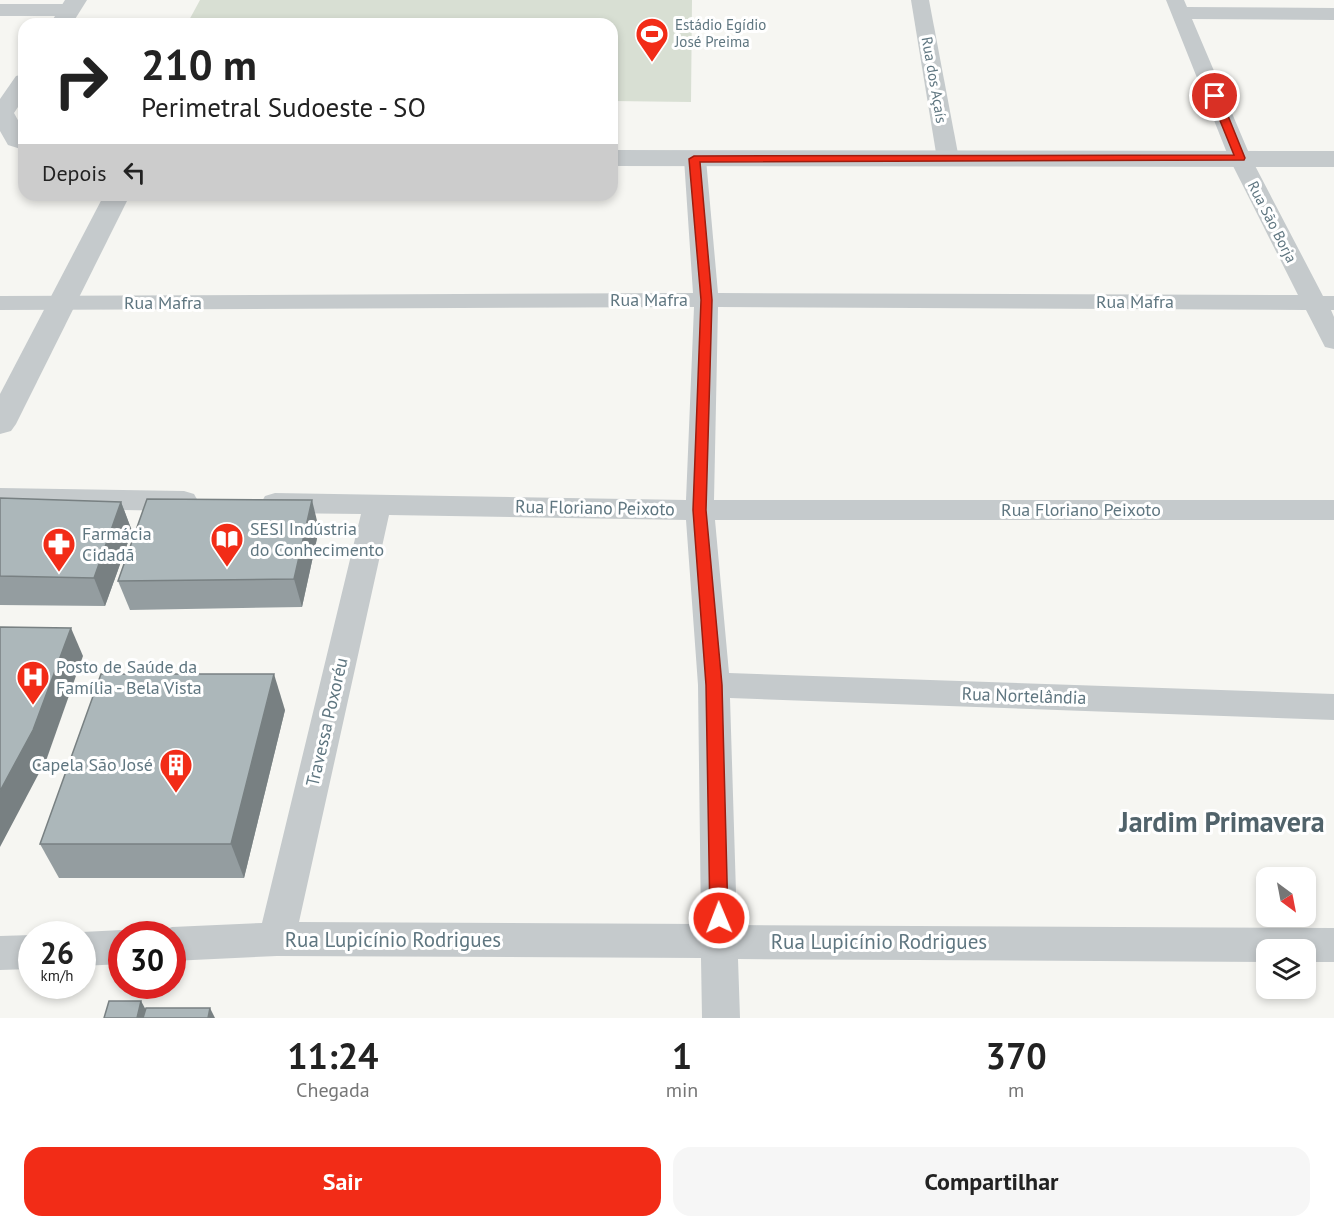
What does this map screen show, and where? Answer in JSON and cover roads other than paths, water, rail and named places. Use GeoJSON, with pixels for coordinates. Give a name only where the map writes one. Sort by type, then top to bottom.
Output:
{"type":"FeatureCollection","features":[{"type":"Feature","properties":{"kind":"street","name":"Rua dos Açaís"},"geometry":{"type":"LineString","coordinates":[[920,0],[948,159]]}},
{"type":"Feature","properties":{"kind":"street"},"geometry":{"type":"LineString","coordinates":[[1178,6],[1334,14]]}},
{"type":"Feature","properties":{"kind":"street","name":"Rua São Borja"},"geometry":{"type":"LineString","coordinates":[[1178,6],[1240,158],[1323,303],[1334,341]]}},
{"type":"Feature","properties":{"kind":"street"},"geometry":{"type":"LineString","coordinates":[[0,10],[69,12]]}},
{"type":"Feature","properties":{"kind":"street"},"geometry":{"type":"LineString","coordinates":[[18,89],[1,113],[18,140]]}},
{"type":"Feature","properties":{"kind":"street"},"geometry":{"type":"LineString","coordinates":[[618,158],[1334,159]]}},
{"type":"Feature","properties":{"kind":"street"},"geometry":{"type":"LineString","coordinates":[[694,159],[706,300],[700,510],[714,685],[721,1018]]}},
{"type":"Feature","properties":{"kind":"street"},"geometry":{"type":"LineString","coordinates":[[0,424],[114,201]]}},
{"type":"Feature","properties":{"kind":"street","name":"Rua Mafra"},"geometry":{"type":"LineString","coordinates":[[0,303],[706,300],[1323,303]]}},
{"type":"Feature","properties":{"kind":"street"},"geometry":{"type":"LineString","coordinates":[[0,498],[212,502]]}},
{"type":"Feature","properties":{"kind":"street","name":"Rua Floriano Peixoto"},"geometry":{"type":"LineString","coordinates":[[248,503],[700,510],[1334,510]]}},
{"type":"Feature","properties":{"kind":"street","name":"Travessa Poxoréu"},"geometry":{"type":"LineString","coordinates":[[277,939],[377,505]]}},
{"type":"Feature","properties":{"kind":"street","name":"Rua Nortelândia"},"geometry":{"type":"LineString","coordinates":[[714,685],[1334,707]]}},
{"type":"Feature","properties":{"kind":"street","name":"Rua Lupicínio Rodrigues"},"geometry":{"type":"LineString","coordinates":[[186,943],[277,939],[1334,945]]}},
{"type":"Feature","properties":{"kind":"street"},"geometry":{"type":"LineString","coordinates":[[0,953],[18,952]]}},
{"type":"Feature","properties":{"kind":"place","name":"Estádio Egídio José Preima"},"geometry":{"type":"Point","coordinates":[652,63]}},
{"type":"Feature","properties":{"kind":"place","name":"SESI Indústria do Conhecimento"},"geometry":{"type":"Point","coordinates":[227,568]}},
{"type":"Feature","properties":{"kind":"place","name":"Farmácia Cidadã"},"geometry":{"type":"Point","coordinates":[59,573]}},
{"type":"Feature","properties":{"kind":"place","name":"Posto de Saúde da Família - Bela Vista"},"geometry":{"type":"Point","coordinates":[33,706]}},
{"type":"Feature","properties":{"kind":"place","name":"Capela São José"},"geometry":{"type":"Point","coordinates":[176,794]}},
{"type":"Feature","properties":{"kind":"district","name":"Jardim Primavera"},"geometry":{"type":"Point","coordinates":[1222,822]}}]}
